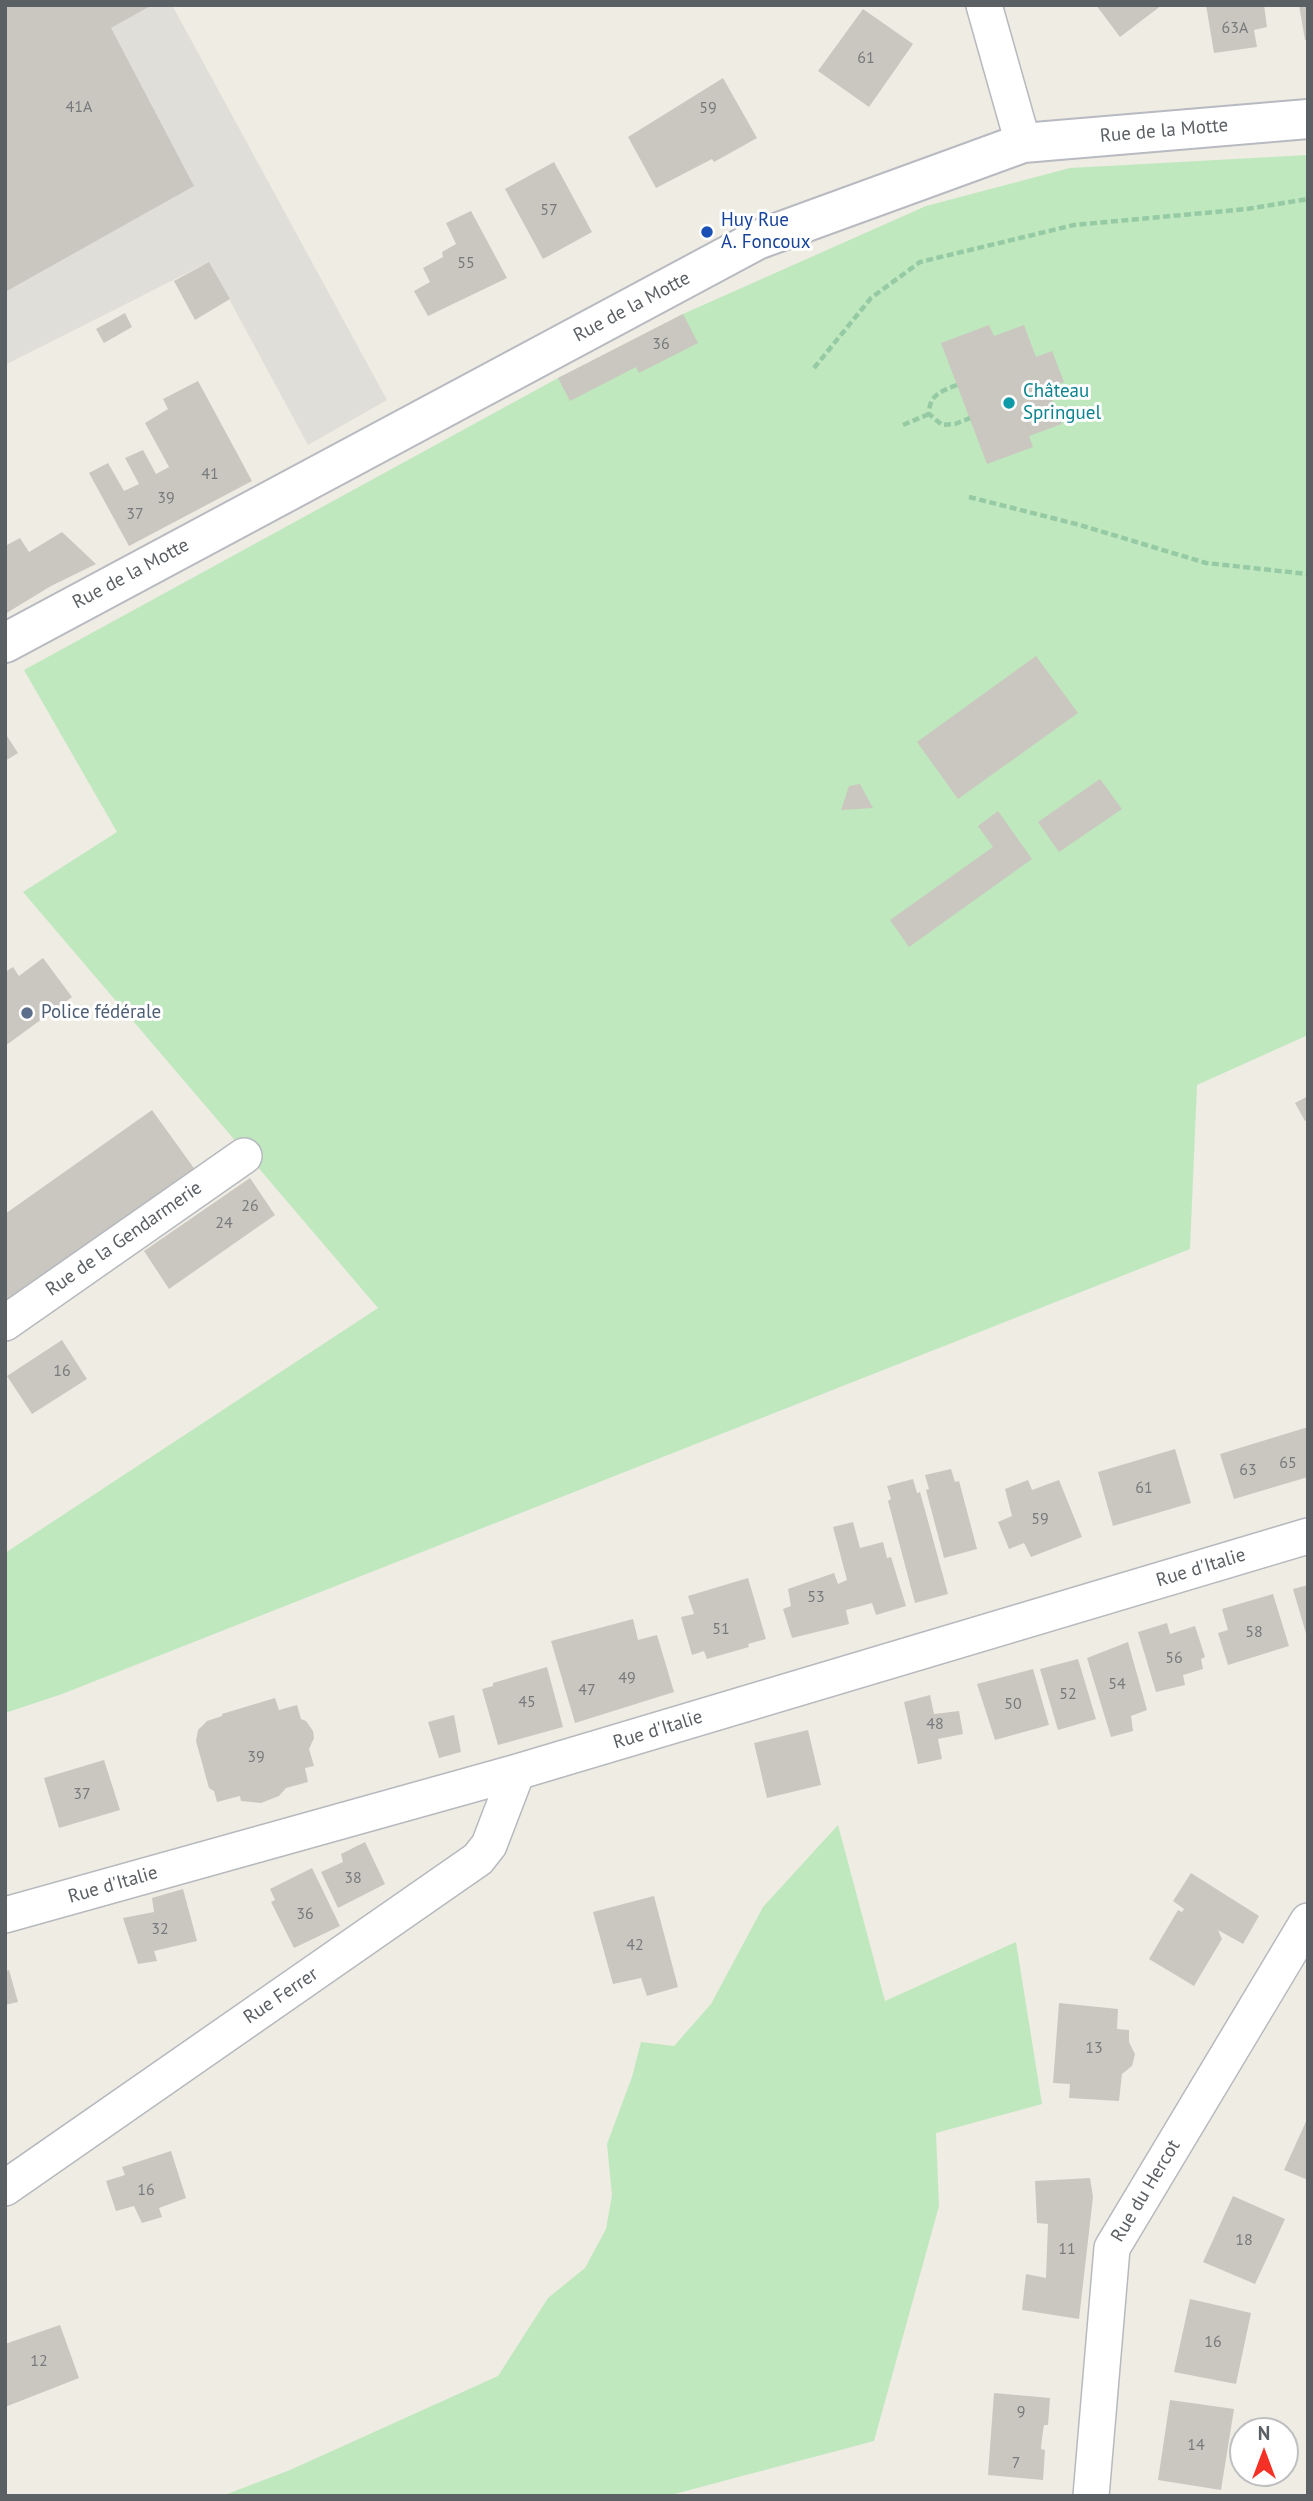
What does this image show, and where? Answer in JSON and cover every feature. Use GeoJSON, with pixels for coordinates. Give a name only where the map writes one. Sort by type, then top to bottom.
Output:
{"type":"FeatureCollection","features":[{"type":"Feature","properties":{"kind":"street"},"geometry":{"type":"LineString","coordinates":[[984,5],[1023,143]]}},
{"type":"Feature","properties":{"kind":"street","name":"Rue de la Motte"},"geometry":{"type":"LineString","coordinates":[[5,643],[757,240],[1023,143],[1308,118]]}},
{"type":"Feature","properties":{"kind":"street","name":"Rue de la Gendarmerie"},"geometry":{"type":"LineString","coordinates":[[5,1323],[243,1156]]}},
{"type":"Feature","properties":{"kind":"street","name":"Rue d'Italie"},"geometry":{"type":"LineString","coordinates":[[5,1915],[517,1772],[1308,1536]]}},
{"type":"Feature","properties":{"kind":"street","name":"Rue Ferrer"},"geometry":{"type":"LineString","coordinates":[[5,2188],[478,1858],[489,1845],[517,1772]]}},
{"type":"Feature","properties":{"kind":"street","name":"Rue du Hercot"},"geometry":{"type":"LineString","coordinates":[[1091,2496],[1112,2248],[1308,1921]]}},
{"type":"Feature","properties":{"kind":"path"},"geometry":{"type":"LineString","coordinates":[[814,368],[871,298],[920,262],[1074,225],[1247,209],[1308,200]]}},
{"type":"Feature","properties":{"kind":"path"},"geometry":{"type":"LineString","coordinates":[[929,414],[932,399],[939,391],[957,385]]}},
{"type":"Feature","properties":{"kind":"path"},"geometry":{"type":"LineString","coordinates":[[929,414],[942,425],[955,424],[970,418]]}},
{"type":"Feature","properties":{"kind":"path"},"geometry":{"type":"LineString","coordinates":[[903,425],[929,414]]}},
{"type":"Feature","properties":{"kind":"path"},"geometry":{"type":"LineString","coordinates":[[969,496],[1080,525],[1206,563],[1308,574]]}},
{"type":"Feature","properties":{"kind":"shaded area"},"geometry":{"type":"Polygon","coordinates":[[[5,5],[172,5],[387,400],[308,445],[209,262],[5,365],[5,5]]]}},
{"type":"Feature","properties":{"kind":"green space"},"geometry":{"type":"Polygon","coordinates":[[[1308,155],[1308,1035],[1197,1085],[1190,1249],[62,1694],[5,1713],[5,1553],[378,1308],[23,892],[117,832],[24,670],[558,378],[683,314],[926,206],[1070,168],[1308,155]]]}},
{"type":"Feature","properties":{"kind":"green space"},"geometry":{"type":"Polygon","coordinates":[[[838,1825],[885,2001],[1016,1942],[1042,2104],[936,2133],[939,2206],[874,2441],[667,2496],[222,2496],[290,2470],[498,2376],[548,2298],[585,2268],[606,2229],[612,2195],[607,2144],[632,2077],[641,2042],[674,2046],[711,2004],[763,1907],[838,1825]]]}},
{"type":"Feature","properties":{"kind":"building"},"geometry":{"type":"Polygon","coordinates":[[[5,5],[152,5],[111,28],[194,186],[5,292],[5,5]]]}},
{"type":"Feature","properties":{"kind":"building"},"geometry":{"type":"Polygon","coordinates":[[[1096,5],[1162,5],[1120,37],[1096,5]]]}},
{"type":"Feature","properties":{"kind":"building"},"geometry":{"type":"Polygon","coordinates":[[[1206,5],[1264,5],[1267,27],[1254,30],[1257,47],[1214,53],[1206,5]]]}},
{"type":"Feature","properties":{"kind":"building"},"geometry":{"type":"Polygon","coordinates":[[[1299,5],[1308,5],[1308,40],[1305,40],[1299,5]]]}},
{"type":"Feature","properties":{"kind":"building"},"geometry":{"type":"Polygon","coordinates":[[[863,9],[913,44],[869,107],[818,71],[863,9]]]}},
{"type":"Feature","properties":{"kind":"building"},"geometry":{"type":"Polygon","coordinates":[[[723,78],[757,138],[714,162],[712,159],[656,188],[628,137],[723,78]]]}},
{"type":"Feature","properties":{"kind":"building"},"geometry":{"type":"Polygon","coordinates":[[[554,162],[592,232],[543,259],[505,189],[554,162]]]}},
{"type":"Feature","properties":{"kind":"building"},"geometry":{"type":"Polygon","coordinates":[[[471,211],[507,278],[428,316],[414,291],[430,282],[423,268],[443,257],[442,252],[456,244],[446,223],[471,211]]]}},
{"type":"Feature","properties":{"kind":"building"},"geometry":{"type":"Polygon","coordinates":[[[209,262],[230,299],[195,320],[174,281],[209,262]]]}},
{"type":"Feature","properties":{"kind":"building"},"geometry":{"type":"Polygon","coordinates":[[[125,313],[132,327],[104,343],[96,329],[125,313]]]}},
{"type":"Feature","properties":{"kind":"building"},"geometry":{"type":"Polygon","coordinates":[[[683,314],[698,343],[639,373],[636,367],[570,401],[558,378],[683,314]]]}},
{"type":"Feature","properties":{"kind":"building","name":"Château Springuel"},"geometry":{"type":"Polygon","coordinates":[[[989,325],[994,336],[1024,325],[1036,357],[1052,351],[1064,382],[1048,388],[1062,424],[1029,436],[1033,447],[987,464],[941,343],[989,325]]]}},
{"type":"Feature","properties":{"kind":"building"},"geometry":{"type":"Polygon","coordinates":[[[198,381],[252,481],[129,546],[89,473],[108,463],[124,491],[139,484],[125,458],[143,450],[156,474],[169,467],[145,423],[168,409],[163,399],[198,381]]]}},
{"type":"Feature","properties":{"kind":"building"},"geometry":{"type":"Polygon","coordinates":[[[62,532],[96,564],[51,586],[5,614],[5,546],[20,538],[29,552],[62,532]]]}},
{"type":"Feature","properties":{"kind":"building"},"geometry":{"type":"Polygon","coordinates":[[[1036,656],[1078,713],[958,799],[917,742],[1036,656]]]}},
{"type":"Feature","properties":{"kind":"building"},"geometry":{"type":"Polygon","coordinates":[[[5,733],[18,753],[5,761],[5,733]]]}},
{"type":"Feature","properties":{"kind":"building"},"geometry":{"type":"Polygon","coordinates":[[[1100,779],[1122,809],[1059,852],[1038,822],[1100,779]]]}},
{"type":"Feature","properties":{"kind":"building"},"geometry":{"type":"Polygon","coordinates":[[[860,784],[873,808],[841,810],[849,786],[860,784]]]}},
{"type":"Feature","properties":{"kind":"building"},"geometry":{"type":"Polygon","coordinates":[[[998,811],[1032,859],[909,947],[890,920],[993,847],[978,826],[998,811]]]}},
{"type":"Feature","properties":{"kind":"building","name":"Police fédérale"},"geometry":{"type":"Polygon","coordinates":[[[43,958],[72,997],[5,1046],[5,972],[13,967],[19,976],[43,958]]]}},
{"type":"Feature","properties":{"kind":"building"},"geometry":{"type":"Polygon","coordinates":[[[1308,1096],[1308,1119],[1305,1121],[1295,1103],[1308,1096]]]}},
{"type":"Feature","properties":{"kind":"building"},"geometry":{"type":"Polygon","coordinates":[[[152,1110],[196,1171],[5,1306],[5,1214],[152,1110]]]}},
{"type":"Feature","properties":{"kind":"building"},"geometry":{"type":"Polygon","coordinates":[[[250,1178],[275,1215],[169,1289],[144,1251],[250,1178]]]}},
{"type":"Feature","properties":{"kind":"building"},"geometry":{"type":"Polygon","coordinates":[[[62,1340],[87,1379],[32,1414],[7,1376],[62,1340]]]}},
{"type":"Feature","properties":{"kind":"building"},"geometry":{"type":"Polygon","coordinates":[[[1308,1427],[1308,1477],[1234,1499],[1220,1454],[1308,1427]]]}},
{"type":"Feature","properties":{"kind":"building"},"geometry":{"type":"Polygon","coordinates":[[[1175,1449],[1191,1503],[1113,1526],[1098,1472],[1175,1449]]]}},
{"type":"Feature","properties":{"kind":"building"},"geometry":{"type":"Polygon","coordinates":[[[951,1469],[955,1482],[959,1481],[977,1549],[944,1558],[926,1490],[929,1489],[925,1475],[951,1469]]]}},
{"type":"Feature","properties":{"kind":"building"},"geometry":{"type":"Polygon","coordinates":[[[913,1479],[917,1493],[920,1492],[948,1594],[915,1603],[888,1501],[891,1499],[887,1486],[913,1479]]]}},
{"type":"Feature","properties":{"kind":"building"},"geometry":{"type":"Polygon","coordinates":[[[1028,1480],[1032,1490],[1059,1480],[1082,1537],[1031,1557],[1024,1543],[1009,1549],[998,1522],[1012,1516],[1005,1489],[1028,1480]]]}},
{"type":"Feature","properties":{"kind":"building"},"geometry":{"type":"Polygon","coordinates":[[[853,1522],[860,1548],[883,1542],[887,1558],[891,1557],[906,1606],[876,1615],[872,1603],[846,1610],[849,1624],[792,1638],[783,1609],[791,1606],[788,1589],[834,1573],[838,1584],[847,1580],[833,1527],[853,1522]]]}},
{"type":"Feature","properties":{"kind":"building"},"geometry":{"type":"Polygon","coordinates":[[[748,1578],[766,1639],[748,1644],[749,1647],[707,1659],[704,1651],[692,1655],[681,1617],[694,1614],[688,1596],[748,1578]]]}},
{"type":"Feature","properties":{"kind":"building"},"geometry":{"type":"Polygon","coordinates":[[[1308,1585],[1308,1637],[1307,1637],[1293,1589],[1308,1585]]]}},
{"type":"Feature","properties":{"kind":"building"},"geometry":{"type":"Polygon","coordinates":[[[1273,1594],[1289,1646],[1228,1665],[1218,1633],[1228,1630],[1222,1609],[1273,1594]]]}},
{"type":"Feature","properties":{"kind":"building"},"geometry":{"type":"Polygon","coordinates":[[[633,1619],[638,1640],[657,1635],[674,1692],[575,1723],[551,1641],[633,1619]]]}},
{"type":"Feature","properties":{"kind":"building"},"geometry":{"type":"Polygon","coordinates":[[[1167,1623],[1170,1634],[1195,1626],[1205,1657],[1201,1659],[1203,1669],[1183,1675],[1185,1685],[1156,1692],[1138,1632],[1167,1623]]]}},
{"type":"Feature","properties":{"kind":"building"},"geometry":{"type":"Polygon","coordinates":[[[1128,1642],[1147,1710],[1131,1716],[1133,1731],[1111,1737],[1087,1658],[1128,1642]]]}},
{"type":"Feature","properties":{"kind":"building"},"geometry":{"type":"Polygon","coordinates":[[[1078,1659],[1096,1719],[1058,1730],[1040,1669],[1078,1659]]]}},
{"type":"Feature","properties":{"kind":"building"},"geometry":{"type":"Polygon","coordinates":[[[547,1667],[563,1727],[498,1745],[482,1689],[493,1686],[493,1683],[547,1667]]]}},
{"type":"Feature","properties":{"kind":"building"},"geometry":{"type":"Polygon","coordinates":[[[1033,1669],[1049,1725],[995,1740],[977,1684],[1033,1669]]]}},
{"type":"Feature","properties":{"kind":"building"},"geometry":{"type":"Polygon","coordinates":[[[930,1695],[934,1714],[959,1711],[963,1734],[938,1739],[942,1759],[918,1764],[904,1702],[930,1695]]]}},
{"type":"Feature","properties":{"kind":"building"},"geometry":{"type":"Polygon","coordinates":[[[275,1698],[279,1710],[297,1705],[301,1719],[306,1721],[313,1731],[314,1738],[309,1749],[314,1766],[305,1768],[308,1782],[286,1788],[279,1796],[261,1803],[241,1801],[240,1796],[217,1802],[214,1791],[209,1788],[196,1741],[198,1730],[207,1721],[222,1714],[275,1698]]]}},
{"type":"Feature","properties":{"kind":"building"},"geometry":{"type":"Polygon","coordinates":[[[454,1715],[461,1752],[439,1758],[428,1722],[454,1715]]]}},
{"type":"Feature","properties":{"kind":"building"},"geometry":{"type":"Polygon","coordinates":[[[808,1730],[821,1785],[767,1798],[754,1743],[808,1730]]]}},
{"type":"Feature","properties":{"kind":"building"},"geometry":{"type":"Polygon","coordinates":[[[104,1760],[120,1810],[59,1828],[44,1778],[104,1760]]]}},
{"type":"Feature","properties":{"kind":"building"},"geometry":{"type":"Polygon","coordinates":[[[365,1842],[385,1884],[338,1908],[321,1872],[343,1862],[341,1854],[365,1842]]]}},
{"type":"Feature","properties":{"kind":"building"},"geometry":{"type":"Polygon","coordinates":[[[312,1868],[340,1926],[294,1948],[271,1902],[275,1900],[270,1889],[312,1868]]]}},
{"type":"Feature","properties":{"kind":"building"},"geometry":{"type":"Polygon","coordinates":[[[1191,1873],[1259,1916],[1243,1944],[1218,1930],[1222,1939],[1194,1986],[1149,1959],[1178,1910],[1182,1912],[1184,1909],[1173,1901],[1191,1873]]]}},
{"type":"Feature","properties":{"kind":"building"},"geometry":{"type":"Polygon","coordinates":[[[183,1889],[197,1941],[154,1951],[157,1961],[138,1964],[123,1918],[154,1912],[152,1898],[183,1889]]]}},
{"type":"Feature","properties":{"kind":"building"},"geometry":{"type":"Polygon","coordinates":[[[654,1896],[678,1987],[647,1996],[641,1978],[613,1984],[593,1912],[654,1896]]]}},
{"type":"Feature","properties":{"kind":"building"},"geometry":{"type":"Polygon","coordinates":[[[9,1970],[18,2002],[5,2005],[5,1971],[9,1970]]]}},
{"type":"Feature","properties":{"kind":"building"},"geometry":{"type":"Polygon","coordinates":[[[1059,2003],[1118,2009],[1117,2029],[1129,2030],[1129,2042],[1135,2054],[1132,2066],[1122,2074],[1119,2101],[1069,2098],[1070,2084],[1053,2083],[1059,2003]]]}},
{"type":"Feature","properties":{"kind":"building"},"geometry":{"type":"Polygon","coordinates":[[[1308,2117],[1308,2180],[1284,2170],[1308,2117]]]}},
{"type":"Feature","properties":{"kind":"building"},"geometry":{"type":"Polygon","coordinates":[[[171,2151],[186,2198],[159,2208],[162,2217],[142,2223],[134,2206],[116,2211],[106,2181],[125,2175],[122,2167],[171,2151]]]}},
{"type":"Feature","properties":{"kind":"building"},"geometry":{"type":"Polygon","coordinates":[[[1090,2178],[1093,2197],[1079,2319],[1022,2310],[1026,2274],[1046,2278],[1048,2224],[1037,2223],[1035,2181],[1090,2178]]]}},
{"type":"Feature","properties":{"kind":"building"},"geometry":{"type":"Polygon","coordinates":[[[1233,2196],[1285,2219],[1255,2284],[1203,2262],[1233,2196]]]}},
{"type":"Feature","properties":{"kind":"building"},"geometry":{"type":"Polygon","coordinates":[[[1190,2299],[1251,2313],[1236,2384],[1174,2372],[1190,2299]]]}},
{"type":"Feature","properties":{"kind":"building"},"geometry":{"type":"Polygon","coordinates":[[[60,2325],[79,2378],[5,2407],[5,2344],[60,2325]]]}},
{"type":"Feature","properties":{"kind":"building"},"geometry":{"type":"Polygon","coordinates":[[[994,2393],[1050,2398],[1048,2425],[1044,2425],[1041,2449],[1045,2450],[1043,2480],[988,2475],[994,2393]]]}},
{"type":"Feature","properties":{"kind":"building"},"geometry":{"type":"Polygon","coordinates":[[[1170,2400],[1234,2409],[1233,2417],[1229,2417],[1229,2440],[1221,2490],[1158,2480],[1170,2400]]]}},
{"type":"Feature","properties":{"kind":"place","name":"Huy Rue A. Foncoux"},"geometry":{"type":"Point","coordinates":[707,232]}},
{"type":"Feature","properties":{"kind":"place","name":"Château Springuel"},"geometry":{"type":"Point","coordinates":[1009,403]}},
{"type":"Feature","properties":{"kind":"place","name":"Police fédérale"},"geometry":{"type":"Point","coordinates":[27,1013]}}]}
